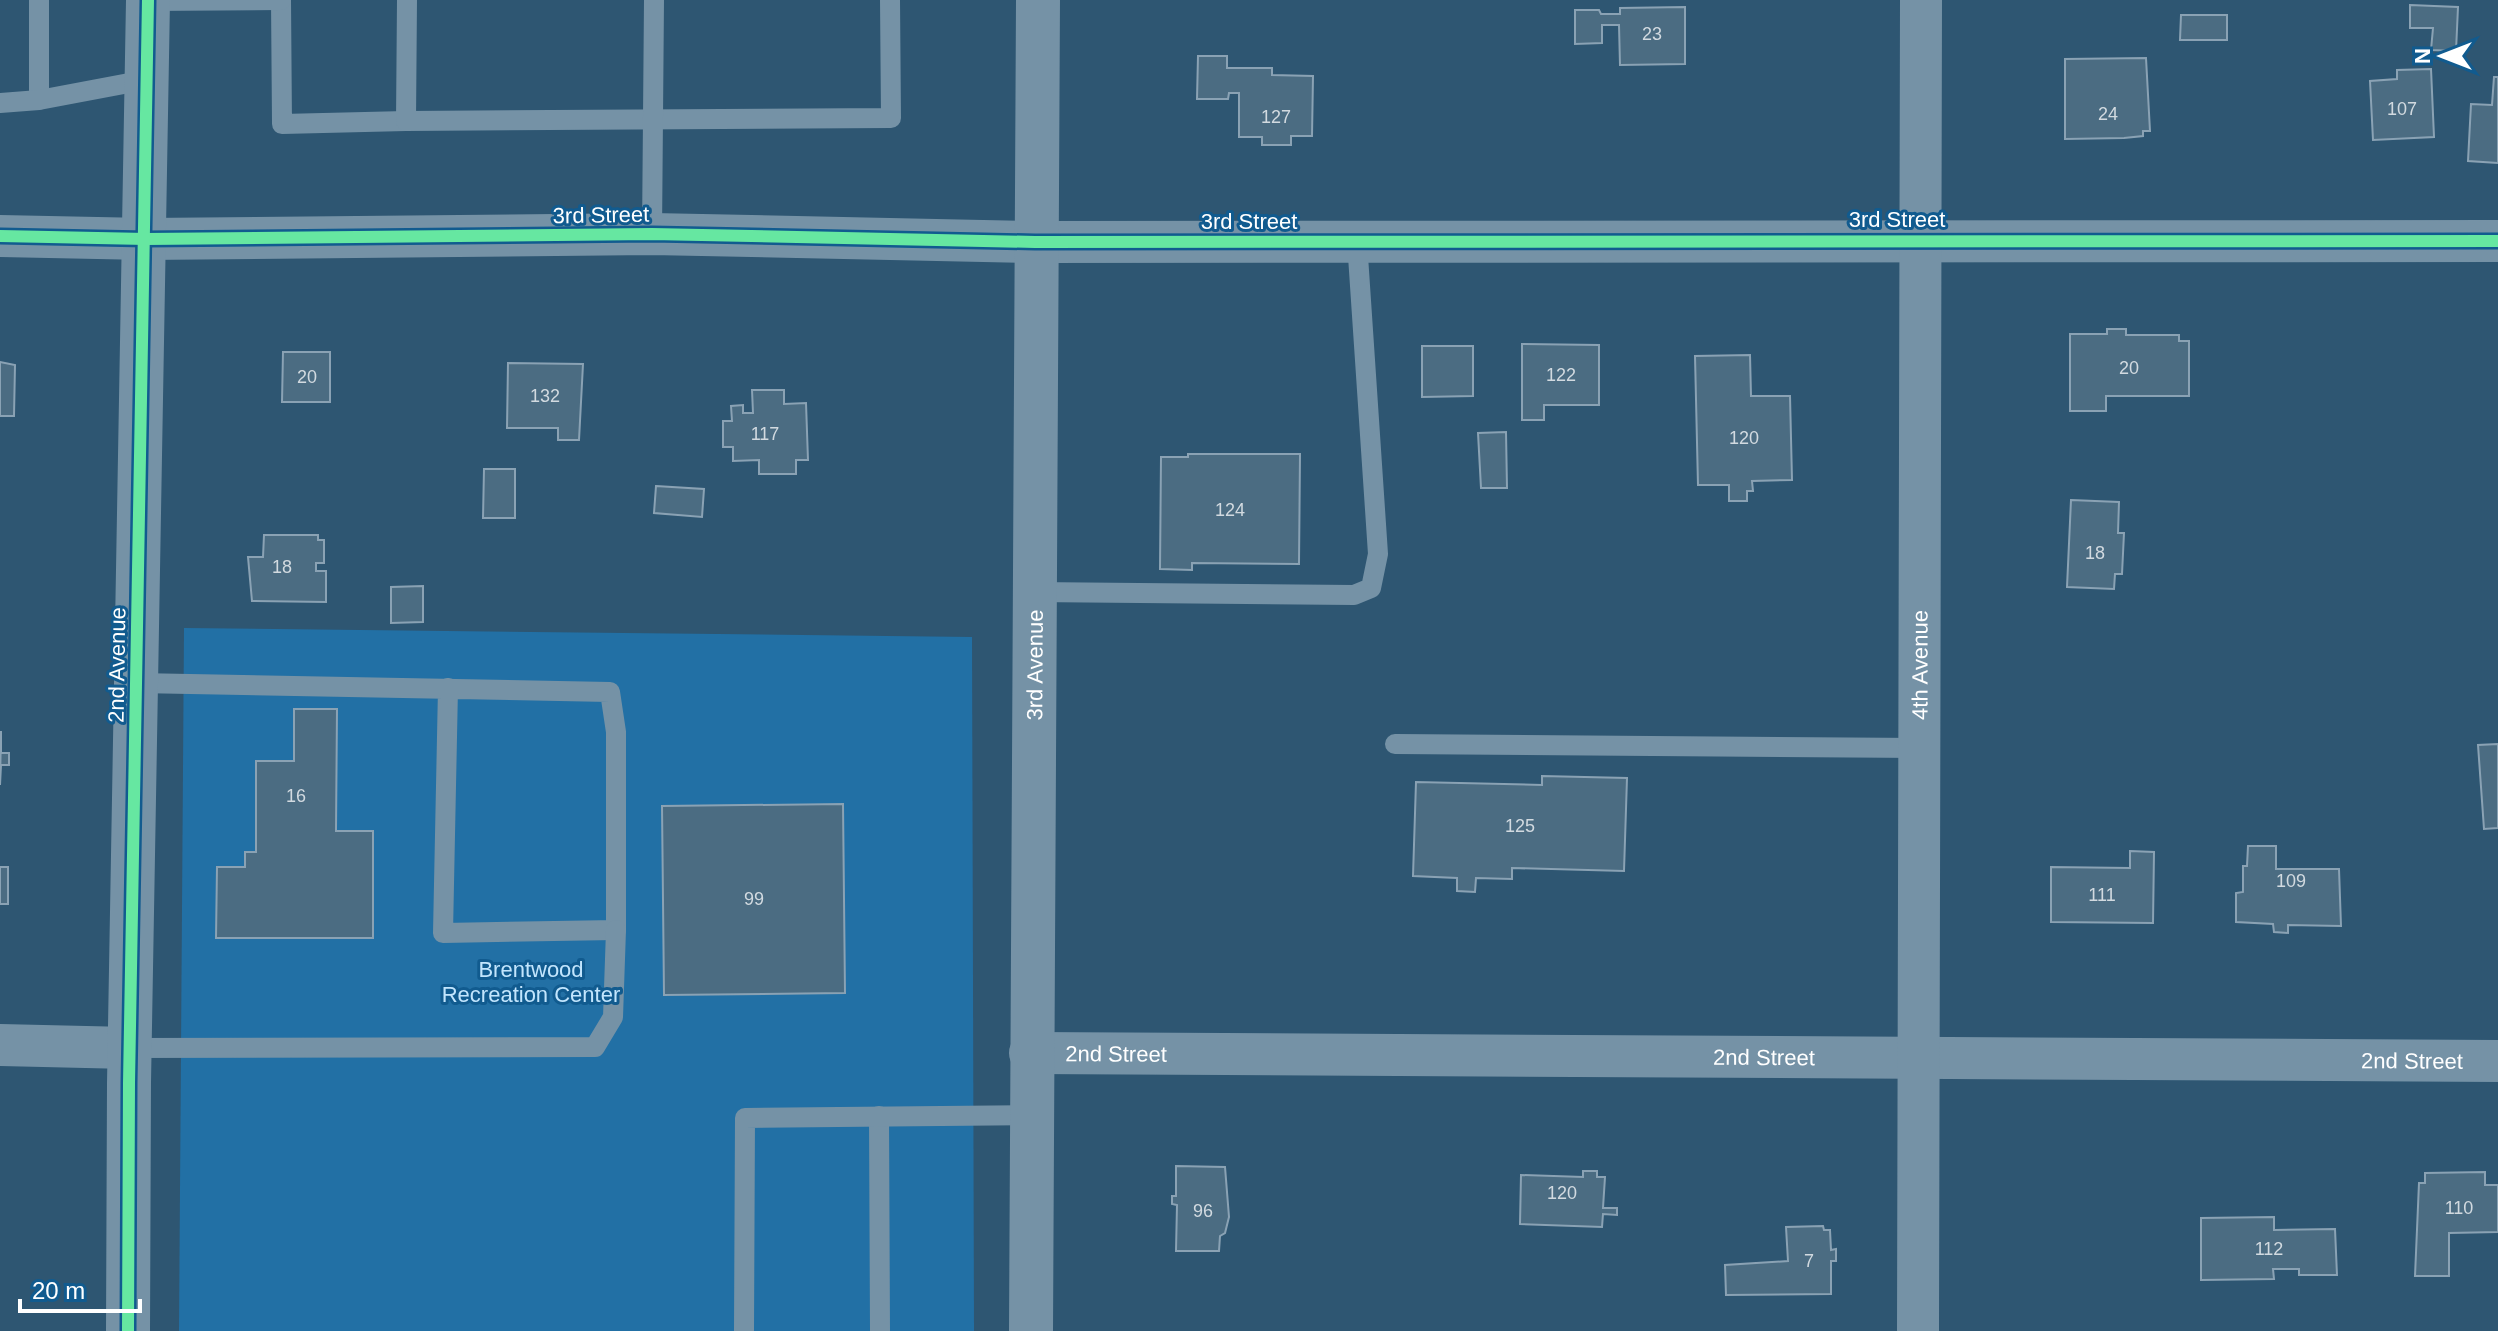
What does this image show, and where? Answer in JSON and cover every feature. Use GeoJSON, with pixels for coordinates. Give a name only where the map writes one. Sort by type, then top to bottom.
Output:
{"type":"FeatureCollection","features":[{"type":"Feature","properties":{"kind":"street","name":"2nd Avenue"},"geometry":{"type":"LineString","coordinates":[[128,1331],[129,1048],[148,0]]}},
{"type":"Feature","properties":{"kind":"street","name":"3rd Avenue"},"geometry":{"type":"LineString","coordinates":[[1031,1331],[1030,1053],[1038,0]]}},
{"type":"Feature","properties":{"kind":"street","name":"4th Avenue"},"geometry":{"type":"LineString","coordinates":[[1918,1331],[1921,0]]}},
{"type":"Feature","properties":{"kind":"street","name":"3rd Street"},"geometry":{"type":"LineString","coordinates":[[0,236],[146,239],[652,234],[1035,242],[2498,241]]}},
{"type":"Feature","properties":{"kind":"street"},"geometry":{"type":"LineString","coordinates":[[0,1045],[129,1048]]}},
{"type":"Feature","properties":{"kind":"street","name":"2nd Street"},"geometry":{"type":"LineString","coordinates":[[1030,1053],[2498,1061]]}},
{"type":"Feature","properties":{"kind":"lane"},"geometry":{"type":"LineString","coordinates":[[39,0],[39,100]]}},
{"type":"Feature","properties":{"kind":"lane"},"geometry":{"type":"LineString","coordinates":[[148,0],[281,0],[282,124],[891,118],[890,0]]}},
{"type":"Feature","properties":{"kind":"lane"},"geometry":{"type":"LineString","coordinates":[[406,121],[407,0]]}},
{"type":"Feature","properties":{"kind":"lane"},"geometry":{"type":"LineString","coordinates":[[652,234],[654,0]]}},
{"type":"Feature","properties":{"kind":"lane"},"geometry":{"type":"LineString","coordinates":[[0,103],[39,100],[145,80]]}},
{"type":"Feature","properties":{"kind":"lane"},"geometry":{"type":"LineString","coordinates":[[1033,592],[1354,595],[1371,588],[1378,554],[1357,241]]}},
{"type":"Feature","properties":{"kind":"lane"},"geometry":{"type":"LineString","coordinates":[[129,1048],[595,1047],[613,1017],[616,930],[616,732],[610,692],[137,683]]}},
{"type":"Feature","properties":{"kind":"lane"},"geometry":{"type":"LineString","coordinates":[[448,688],[443,933],[616,930]]}},
{"type":"Feature","properties":{"kind":"lane"},"geometry":{"type":"LineString","coordinates":[[1395,744],[1921,748]]}},
{"type":"Feature","properties":{"kind":"lane"},"geometry":{"type":"LineString","coordinates":[[744,1331],[745,1118],[1030,1115]]}},
{"type":"Feature","properties":{"kind":"lane"},"geometry":{"type":"LineString","coordinates":[[879,1116],[880,1331]]}},
{"type":"Feature","properties":{"kind":"green space","name":"Brentwood Recreation Center"},"geometry":{"type":"Polygon","coordinates":[[[184,628],[972,637],[974,1331],[179,1331],[184,628]]]}},
{"type":"Feature","properties":{"kind":"building"},"geometry":{"type":"Polygon","coordinates":[[[2410,5],[2458,7],[2456,51],[2431,50],[2433,28],[2410,28],[2410,5]]]}},
{"type":"Feature","properties":{"kind":"building"},"geometry":{"type":"Polygon","coordinates":[[[1685,7],[1685,64],[1620,65],[1619,25],[1602,25],[1602,43],[1575,44],[1575,10],[1620,14],[1620,8],[1685,7]]]}},
{"type":"Feature","properties":{"kind":"building"},"geometry":{"type":"Polygon","coordinates":[[[2181,15],[2227,15],[2227,40],[2180,40],[2181,15]]]}},
{"type":"Feature","properties":{"kind":"building"},"geometry":{"type":"Polygon","coordinates":[[[1198,56],[1227,56],[1227,68],[1272,68],[1272,75],[1313,76],[1312,136],[1291,136],[1291,145],[1262,145],[1262,137],[1239,137],[1239,93],[1229,93],[1228,99],[1197,99],[1198,56]]]}},
{"type":"Feature","properties":{"kind":"building"},"geometry":{"type":"Polygon","coordinates":[[[2146,58],[2150,131],[2143,131],[2143,136],[2124,138],[2065,139],[2065,59],[2146,58]]]}},
{"type":"Feature","properties":{"kind":"building"},"geometry":{"type":"Polygon","coordinates":[[[2431,69],[2434,137],[2373,140],[2370,81],[2397,79],[2397,70],[2431,69]]]}},
{"type":"Feature","properties":{"kind":"building"},"geometry":{"type":"Polygon","coordinates":[[[2494,77],[2498,77],[2498,163],[2468,161],[2471,104],[2492,105],[2494,77]]]}},
{"type":"Feature","properties":{"kind":"building"},"geometry":{"type":"Polygon","coordinates":[[[2107,329],[2126,329],[2126,335],[2179,335],[2179,341],[2189,341],[2189,396],[2106,396],[2106,411],[2070,411],[2070,334],[2107,334],[2107,329]]]}},
{"type":"Feature","properties":{"kind":"building"},"geometry":{"type":"Polygon","coordinates":[[[1522,344],[1599,345],[1599,405],[1544,405],[1544,420],[1522,420],[1522,344]]]}},
{"type":"Feature","properties":{"kind":"building"},"geometry":{"type":"Polygon","coordinates":[[[1422,346],[1473,346],[1473,396],[1422,397],[1422,346]]]}},
{"type":"Feature","properties":{"kind":"building"},"geometry":{"type":"Polygon","coordinates":[[[283,352],[330,352],[330,402],[282,402],[283,352]]]}},
{"type":"Feature","properties":{"kind":"building"},"geometry":{"type":"Polygon","coordinates":[[[1750,355],[1751,396],[1790,396],[1792,480],[1752,481],[1753,491],[1747,491],[1747,501],[1729,501],[1729,485],[1698,485],[1695,356],[1750,355]]]}},
{"type":"Feature","properties":{"kind":"building"},"geometry":{"type":"Polygon","coordinates":[[[0,362],[15,365],[14,416],[0,416],[0,362]]]}},
{"type":"Feature","properties":{"kind":"building"},"geometry":{"type":"Polygon","coordinates":[[[508,363],[583,364],[579,440],[558,440],[558,428],[507,428],[508,363]]]}},
{"type":"Feature","properties":{"kind":"building"},"geometry":{"type":"Polygon","coordinates":[[[752,390],[784,390],[784,404],[806,403],[808,460],[796,460],[796,474],[759,474],[759,460],[733,461],[733,447],[723,447],[723,421],[732,421],[731,406],[743,405],[743,413],[753,413],[752,390]]]}},
{"type":"Feature","properties":{"kind":"building"},"geometry":{"type":"Polygon","coordinates":[[[1506,432],[1507,488],[1481,488],[1478,433],[1506,432]]]}},
{"type":"Feature","properties":{"kind":"building"},"geometry":{"type":"Polygon","coordinates":[[[1188,454],[1300,454],[1299,564],[1192,563],[1192,570],[1160,569],[1161,457],[1188,457],[1188,454]]]}},
{"type":"Feature","properties":{"kind":"building"},"geometry":{"type":"Polygon","coordinates":[[[484,469],[515,469],[515,518],[483,518],[484,469]]]}},
{"type":"Feature","properties":{"kind":"building"},"geometry":{"type":"Polygon","coordinates":[[[656,486],[704,489],[702,517],[654,513],[656,486]]]}},
{"type":"Feature","properties":{"kind":"building"},"geometry":{"type":"Polygon","coordinates":[[[2071,500],[2119,502],[2118,533],[2124,533],[2122,574],[2115,574],[2114,589],[2067,587],[2071,500]]]}},
{"type":"Feature","properties":{"kind":"building"},"geometry":{"type":"Polygon","coordinates":[[[264,535],[318,535],[318,540],[324,540],[324,563],[316,563],[316,571],[326,571],[326,602],[252,601],[248,557],[263,557],[264,535]]]}},
{"type":"Feature","properties":{"kind":"building"},"geometry":{"type":"Polygon","coordinates":[[[423,586],[423,622],[391,623],[391,587],[423,586]]]}},
{"type":"Feature","properties":{"kind":"building"},"geometry":{"type":"Polygon","coordinates":[[[294,709],[337,709],[336,831],[373,831],[373,938],[216,938],[217,867],[245,867],[245,852],[256,852],[256,761],[294,761],[294,709]]]}},
{"type":"Feature","properties":{"kind":"building"},"geometry":{"type":"Polygon","coordinates":[[[1,731],[1,753],[9,753],[9,765],[1,765],[0,785],[1,731]]]}},
{"type":"Feature","properties":{"kind":"building"},"geometry":{"type":"Polygon","coordinates":[[[2498,744],[2498,828],[2484,829],[2478,745],[2498,744]]]}},
{"type":"Feature","properties":{"kind":"building"},"geometry":{"type":"Polygon","coordinates":[[[1542,776],[1627,778],[1624,871],[1512,868],[1512,879],[1476,878],[1475,892],[1457,891],[1457,878],[1413,876],[1416,782],[1542,785],[1542,776]]]}},
{"type":"Feature","properties":{"kind":"building","name":"Brentwood Recreation Center"},"geometry":{"type":"Polygon","coordinates":[[[843,804],[845,993],[664,995],[662,806],[843,804]]]}},
{"type":"Feature","properties":{"kind":"building"},"geometry":{"type":"Polygon","coordinates":[[[2248,846],[2276,846],[2276,869],[2339,869],[2341,926],[2288,925],[2288,933],[2274,932],[2273,924],[2236,922],[2236,893],[2243,892],[2243,866],[2247,866],[2248,846]]]}},
{"type":"Feature","properties":{"kind":"building"},"geometry":{"type":"Polygon","coordinates":[[[2130,851],[2154,852],[2153,923],[2051,922],[2051,867],[2130,868],[2130,851]]]}},
{"type":"Feature","properties":{"kind":"building"},"geometry":{"type":"Polygon","coordinates":[[[0,867],[8,867],[8,904],[0,904],[0,867]]]}},
{"type":"Feature","properties":{"kind":"building"},"geometry":{"type":"Polygon","coordinates":[[[1176,1166],[1225,1167],[1229,1217],[1225,1233],[1220,1236],[1219,1251],[1176,1251],[1177,1205],[1172,1204],[1172,1196],[1176,1196],[1176,1166]]]}},
{"type":"Feature","properties":{"kind":"building"},"geometry":{"type":"Polygon","coordinates":[[[1583,1171],[1597,1171],[1597,1177],[1605,1177],[1603,1208],[1617,1208],[1617,1215],[1603,1214],[1602,1227],[1520,1224],[1521,1175],[1583,1177],[1583,1171]]]}},
{"type":"Feature","properties":{"kind":"building"},"geometry":{"type":"Polygon","coordinates":[[[2485,1172],[2485,1185],[2498,1185],[2498,1232],[2449,1233],[2449,1276],[2415,1276],[2419,1183],[2425,1183],[2425,1173],[2485,1172]]]}},
{"type":"Feature","properties":{"kind":"building"},"geometry":{"type":"Polygon","coordinates":[[[2274,1217],[2274,1230],[2335,1229],[2337,1275],[2299,1275],[2299,1269],[2273,1269],[2274,1279],[2201,1280],[2201,1218],[2274,1217]]]}},
{"type":"Feature","properties":{"kind":"building"},"geometry":{"type":"Polygon","coordinates":[[[1823,1226],[1824,1230],[1830,1230],[1831,1250],[1836,1249],[1836,1261],[1831,1261],[1831,1294],[1726,1295],[1725,1265],[1788,1261],[1786,1227],[1823,1226]]]}},
{"type":"Feature","properties":{"kind":"cycle path"},"geometry":{"type":"LineString","coordinates":[[128,1331],[129,1083],[148,0]]}},
{"type":"Feature","properties":{"kind":"cycle path"},"geometry":{"type":"LineString","coordinates":[[0,236],[146,239],[652,234],[1035,242],[2498,241]]}}]}
